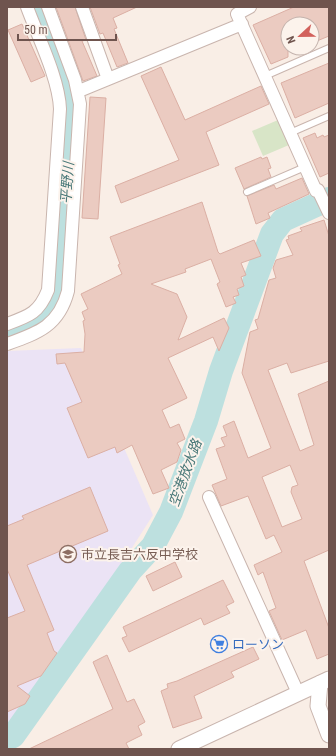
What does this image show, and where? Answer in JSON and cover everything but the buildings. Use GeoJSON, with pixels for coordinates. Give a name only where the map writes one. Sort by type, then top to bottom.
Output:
{"type":"FeatureCollection","features":[{"type":"Feature","properties":{"kind":"street"},"geometry":{"type":"LineString","coordinates":[[7,324],[29,316],[38,309],[48,290],[60,109],[60,97],[27,7]]}},
{"type":"Feature","properties":{"kind":"street"},"geometry":{"type":"LineString","coordinates":[[7,344],[38,332],[58,315],[64,304],[68,291],[80,112],[79,91],[48,7]]}},
{"type":"Feature","properties":{"kind":"street"},"geometry":{"type":"LineString","coordinates":[[82,7],[108,79]]}},
{"type":"Feature","properties":{"kind":"street"},"geometry":{"type":"LineString","coordinates":[[250,7],[238,14],[316,191],[324,187],[329,211]]}},
{"type":"Feature","properties":{"kind":"street"},"geometry":{"type":"LineString","coordinates":[[79,91],[242,24]]}},
{"type":"Feature","properties":{"kind":"street"},"geometry":{"type":"LineString","coordinates":[[209,497],[298,693]]}},
{"type":"Feature","properties":{"kind":"street"},"geometry":{"type":"LineString","coordinates":[[178,749],[298,693],[326,684]]}},
{"type":"Feature","properties":{"kind":"street"},"geometry":{"type":"LineString","coordinates":[[326,684],[318,706],[329,735]]}},
{"type":"Feature","properties":{"kind":"lane"},"geometry":{"type":"LineString","coordinates":[[265,76],[329,48]]}},
{"type":"Feature","properties":{"kind":"lane"},"geometry":{"type":"LineString","coordinates":[[290,133],[329,116]]}},
{"type":"Feature","properties":{"kind":"lane"},"geometry":{"type":"LineString","coordinates":[[247,192],[305,167]]}},
{"type":"Feature","properties":{"kind":"shaded area","name":"市立長吉六反中学校"},"geometry":{"type":"Polygon","coordinates":[[[81,348],[153,515],[103,593],[7,731],[7,351],[81,348]]]}},
{"type":"Feature","properties":{"kind":"green space"},"geometry":{"type":"Polygon","coordinates":[[[278,120],[289,145],[263,156],[252,131],[278,120]]]}},
{"type":"Feature","properties":{"kind":"waterway","name":"平野川"},"geometry":{"type":"LineString","coordinates":[[7,335],[42,320],[52,307],[59,286],[71,123],[69,95],[39,7]]}},
{"type":"Feature","properties":{"kind":"waterway","name":"空港放水路"},"geometry":{"type":"LineString","coordinates":[[7,739],[13,736],[130,571],[153,546],[171,512],[206,421],[221,371],[272,234],[283,220],[329,199]]}},
{"type":"Feature","properties":{"kind":"place","name":"市立長吉六反中学校"},"geometry":{"type":"Point","coordinates":[68,554]}},
{"type":"Feature","properties":{"kind":"place","name":"ローソン"},"geometry":{"type":"Point","coordinates":[219,644]}}]}
